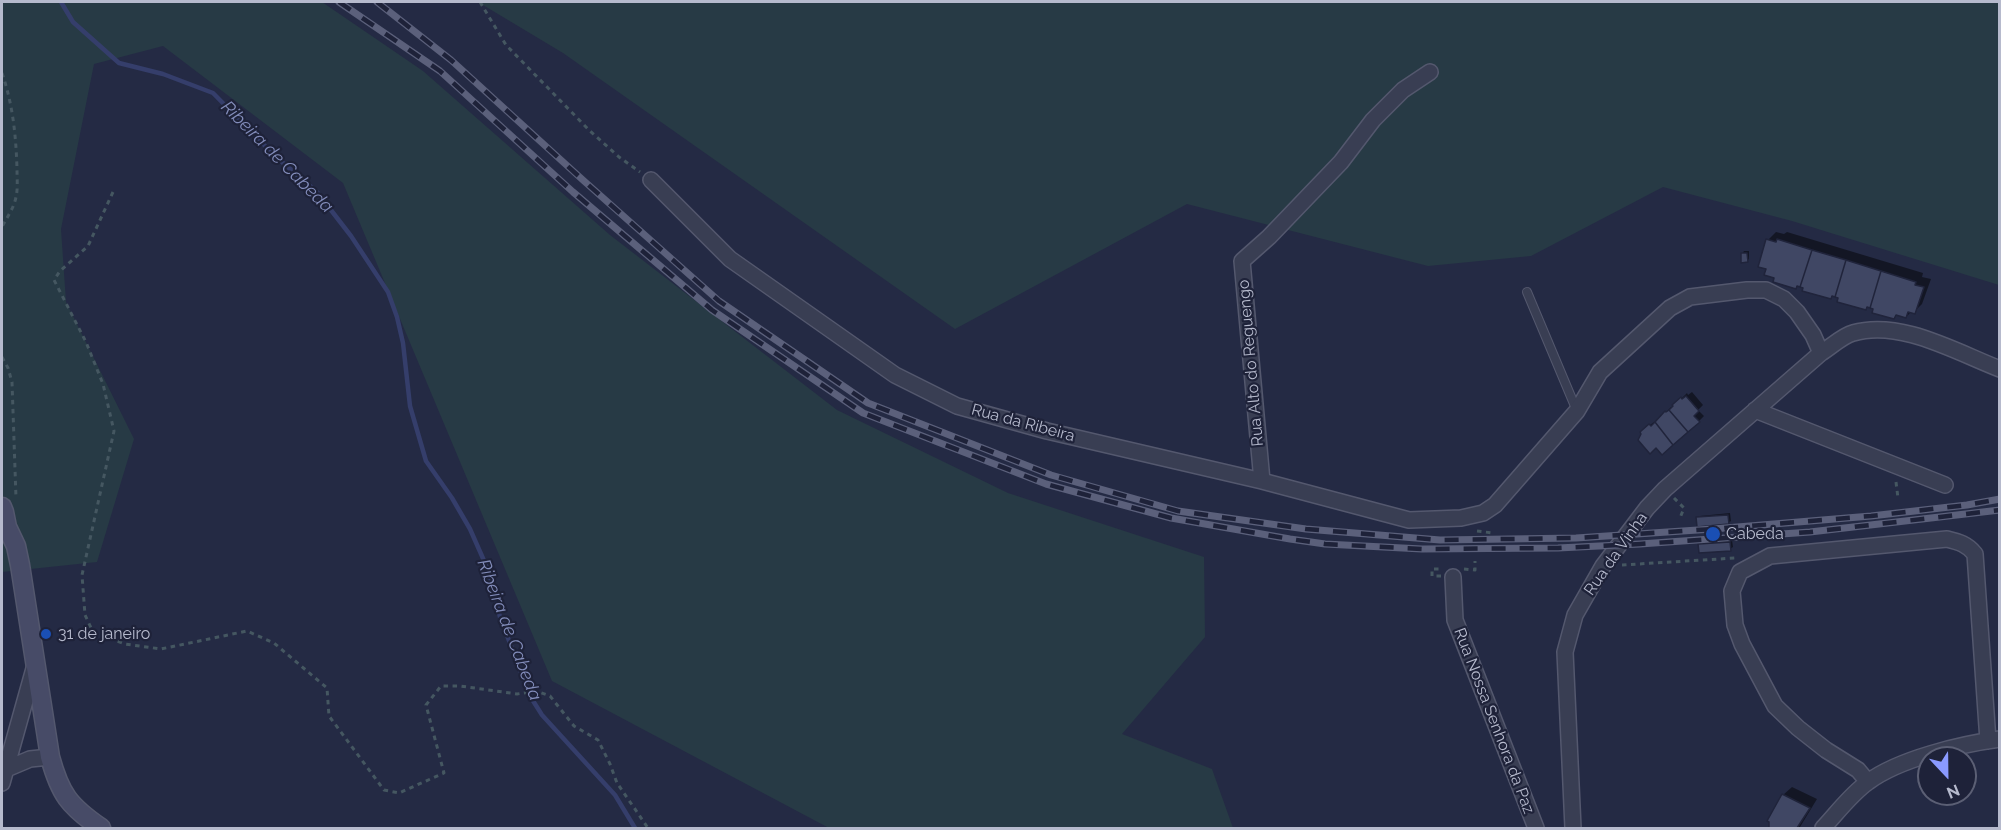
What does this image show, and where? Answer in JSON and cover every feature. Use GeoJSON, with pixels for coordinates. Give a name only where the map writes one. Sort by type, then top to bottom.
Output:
{"type":"FeatureCollection","features":[{"type":"Feature","properties":{"kind":"main road"},"geometry":{"type":"LineString","coordinates":[[9,504],[4,512],[4,525],[16,546],[21,565],[50,757],[64,796],[78,812],[101,828]]}},
{"type":"Feature","properties":{"kind":"street","name":"Rua Alto do Reguengo"},"geometry":{"type":"LineString","coordinates":[[1262,481],[1242,261],[1269,237],[1341,162],[1372,120],[1403,90],[1430,72]]}},
{"type":"Feature","properties":{"kind":"street","name":"Rua da Ribeira"},"geometry":{"type":"LineString","coordinates":[[651,180],[730,259],[895,375],[957,406],[1047,431],[1262,481],[1409,520],[1461,518],[1483,513],[1495,505],[1577,411]]}},
{"type":"Feature","properties":{"kind":"street"},"geometry":{"type":"LineString","coordinates":[[1577,411],[1600,372],[1670,309],[1690,297],[1747,290],[1766,290],[1784,299],[1797,312],[1813,335],[1821,353],[1851,333],[1884,328],[1930,341],[2000,369]]}},
{"type":"Feature","properties":{"kind":"street","name":"Rua da Vinha"},"geometry":{"type":"LineString","coordinates":[[1573,828],[1565,652],[1575,615],[1603,566],[1647,508],[1665,489],[1821,353]]}},
{"type":"Feature","properties":{"kind":"street"},"geometry":{"type":"LineString","coordinates":[[1755,410],[1946,485]]}},
{"type":"Feature","properties":{"kind":"street"},"geometry":{"type":"LineString","coordinates":[[1823,828],[1868,782],[1901,764],[1994,740],[1975,554],[1962,543],[1947,539],[1770,555],[1740,572],[1732,591],[1735,625],[1742,644],[1774,705],[1826,750],[1858,770],[1868,782]]}},
{"type":"Feature","properties":{"kind":"street","name":"Rua Nossa Senhora da Paz"},"geometry":{"type":"LineString","coordinates":[[1453,577],[1455,620],[1536,828]]}},
{"type":"Feature","properties":{"kind":"street"},"geometry":{"type":"LineString","coordinates":[[3,776],[36,663]]}},
{"type":"Feature","properties":{"kind":"street"},"geometry":{"type":"LineString","coordinates":[[3,776],[30,759],[50,757]]}},
{"type":"Feature","properties":{"kind":"lane"},"geometry":{"type":"LineString","coordinates":[[1527,292],[1577,411]]}},
{"type":"Feature","properties":{"kind":"path"},"geometry":{"type":"LineString","coordinates":[[480,2],[506,45],[596,137],[619,158],[651,180]]}},
{"type":"Feature","properties":{"kind":"path"},"geometry":{"type":"LineString","coordinates":[[2,73],[13,116],[17,176],[16,196],[2,226]]}},
{"type":"Feature","properties":{"kind":"path"},"geometry":{"type":"LineString","coordinates":[[113,192],[88,246],[60,271],[54,280],[103,384],[114,431],[82,575],[85,615],[93,632],[125,644],[161,649],[247,631],[274,643],[327,688],[329,716],[384,790],[399,794],[444,773],[426,705],[441,686],[522,693],[536,691],[550,696],[574,726],[598,740],[617,783],[648,828]]}},
{"type":"Feature","properties":{"kind":"path"},"geometry":{"type":"LineString","coordinates":[[2,357],[12,382],[9,504]]}},
{"type":"Feature","properties":{"kind":"path"},"geometry":{"type":"LineString","coordinates":[[1665,489],[1684,508],[1680,518]]}},
{"type":"Feature","properties":{"kind":"path"},"geometry":{"type":"LineString","coordinates":[[1603,566],[1738,558]]}},
{"type":"Feature","properties":{"kind":"shaded area"},"geometry":{"type":"Polygon","coordinates":[[[2,2],[322,2],[423,71],[610,235],[837,410],[1008,493],[1204,557],[1205,637],[1122,734],[1212,769],[1233,828],[829,828],[552,681],[343,183],[163,46],[94,64],[61,229],[66,302],[134,439],[97,562],[2,572],[2,2]]]}},
{"type":"Feature","properties":{"kind":"shaded area"},"geometry":{"type":"Polygon","coordinates":[[[478,2],[1999,2],[1999,285],[1792,221],[1663,187],[1531,256],[1428,266],[1187,204],[955,329],[563,53],[478,2]]]}},
{"type":"Feature","properties":{"kind":"building"},"geometry":{"type":"Polygon","coordinates":[[[1766,239],[1776,242],[1777,239],[1812,250],[1800,287],[1797,286],[1796,289],[1773,282],[1774,278],[1764,275],[1766,269],[1758,267],[1766,239]]]}},
{"type":"Feature","properties":{"kind":"building"},"geometry":{"type":"Polygon","coordinates":[[[1812,250],[1846,260],[1835,297],[1832,296],[1831,299],[1802,291],[1803,288],[1800,287],[1812,250]]]}},
{"type":"Feature","properties":{"kind":"building"},"geometry":{"type":"Polygon","coordinates":[[[1741,253],[1747,253],[1748,262],[1741,263],[1741,253]]]}},
{"type":"Feature","properties":{"kind":"building"},"geometry":{"type":"Polygon","coordinates":[[[1846,260],[1881,271],[1870,308],[1867,307],[1866,310],[1837,302],[1838,298],[1835,297],[1846,260]]]}},
{"type":"Feature","properties":{"kind":"building"},"geometry":{"type":"Polygon","coordinates":[[[1881,271],[1916,282],[1915,285],[1924,287],[1915,314],[1908,312],[1906,318],[1896,315],[1894,319],[1872,313],[1873,309],[1870,308],[1881,271]]]}},
{"type":"Feature","properties":{"kind":"building"},"geometry":{"type":"Polygon","coordinates":[[[1686,396],[1699,411],[1694,416],[1700,422],[1688,432],[1669,410],[1681,397],[1682,399],[1686,396]]]}},
{"type":"Feature","properties":{"kind":"building"},"geometry":{"type":"Polygon","coordinates":[[[1669,410],[1688,432],[1673,445],[1655,422],[1665,411],[1669,410]]]}},
{"type":"Feature","properties":{"kind":"building"},"geometry":{"type":"Polygon","coordinates":[[[1655,422],[1673,445],[1662,455],[1656,448],[1650,454],[1638,440],[1640,432],[1655,422]]]}},
{"type":"Feature","properties":{"kind":"building"},"geometry":{"type":"Polygon","coordinates":[[[1728,515],[1729,524],[1697,527],[1696,517],[1728,515]]]}},
{"type":"Feature","properties":{"kind":"building"},"geometry":{"type":"Polygon","coordinates":[[[1730,542],[1731,551],[1699,553],[1698,544],[1730,542]]]}},
{"type":"Feature","properties":{"kind":"building"},"geometry":{"type":"Polygon","coordinates":[[[1782,794],[1810,808],[1797,828],[1769,828],[1767,821],[1782,794]]]}},
{"type":"Feature","properties":{"kind":"waterway","name":"Ribeira de Cabeda"},"geometry":{"type":"LineString","coordinates":[[61,2],[73,22],[119,63],[163,74],[213,93],[275,156],[317,192],[351,236],[388,292],[403,343],[410,406],[426,461],[470,529],[489,572],[500,617],[530,696],[542,715],[615,795],[635,828]]}},
{"type":"Feature","properties":{"kind":"railway"},"geometry":{"type":"LineString","coordinates":[[339,2],[440,71],[573,192],[712,310],[863,413],[1046,484],[1171,518],[1290,539],[1325,544],[1422,549],[1558,548],[1640,544],[1810,532],[2000,510]]}},
{"type":"Feature","properties":{"kind":"railway"},"geometry":{"type":"LineString","coordinates":[[377,2],[451,60],[719,301],[868,403],[1051,475],[1178,511],[1306,529],[1440,540],[1576,538],[1713,529],[1871,516],[2000,499]]}},
{"type":"Feature","properties":{"kind":"place","name":"Cabeda"},"geometry":{"type":"Point","coordinates":[1713,534]}},
{"type":"Feature","properties":{"kind":"place","name":"31 de janeiro"},"geometry":{"type":"Point","coordinates":[46,634]}}]}
